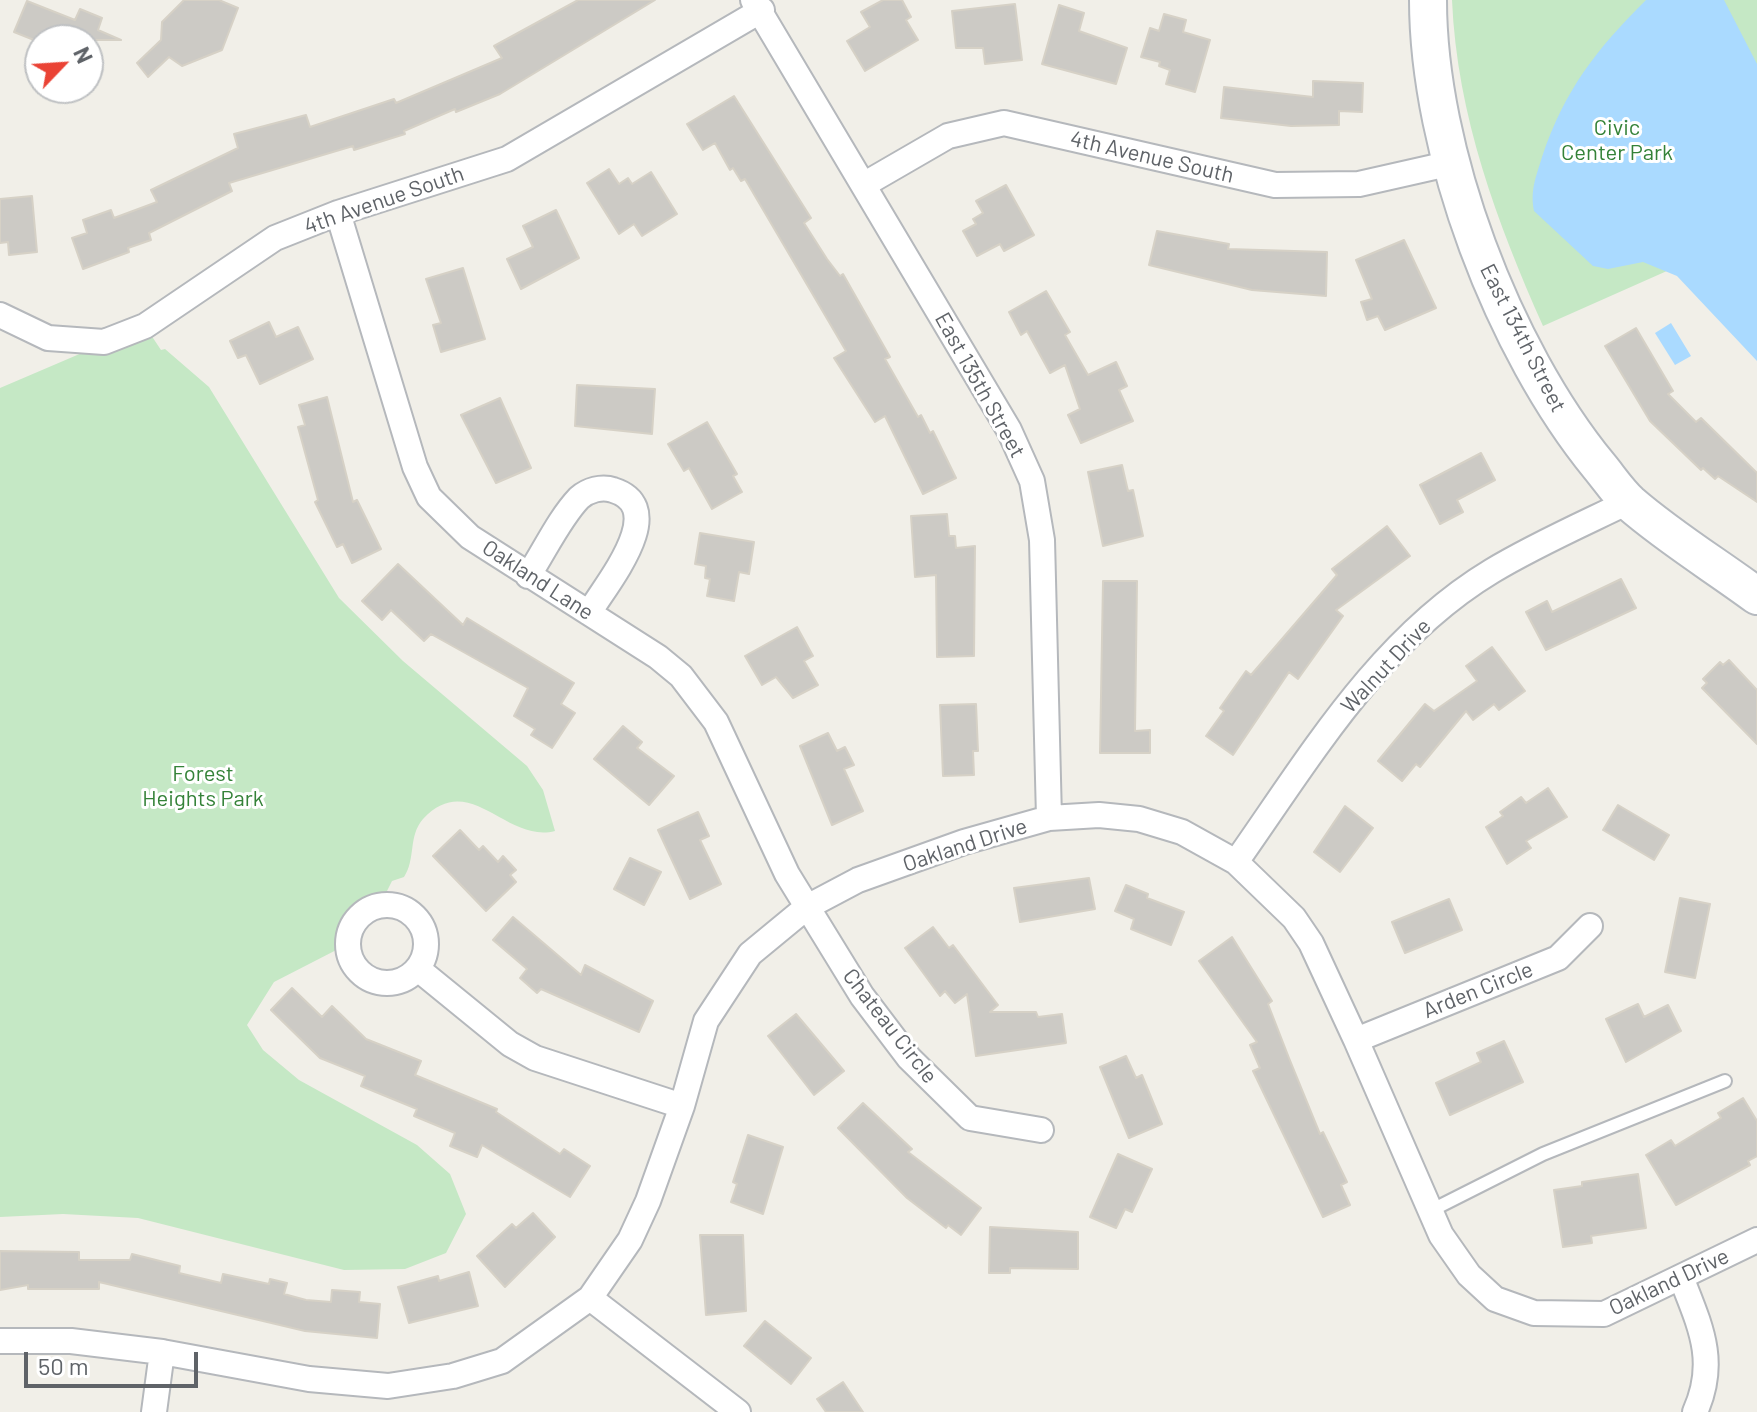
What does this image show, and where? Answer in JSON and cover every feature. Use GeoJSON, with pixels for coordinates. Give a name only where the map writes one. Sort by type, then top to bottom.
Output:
{"type":"FeatureCollection","features":[{"type":"Feature","properties":{"kind":"street","name":"East 134th Street"},"geometry":{"type":"LineString","coordinates":[[1428,0],[1435,77],[1452,163],[1476,244],[1518,339],[1570,431],[1628,502],[1757,596]]}},
{"type":"Feature","properties":{"kind":"street","name":"4th Avenue South"},"geometry":{"type":"LineString","coordinates":[[0,315],[48,338],[104,342],[145,326],[275,238],[338,213],[507,159],[758,5]]}},
{"type":"Feature","properties":{"kind":"street","name":"East 135th Street"},"geometry":{"type":"LineString","coordinates":[[758,5],[1009,430],[1032,481],[1042,540],[1049,818]]}},
{"type":"Feature","properties":{"kind":"street","name":"4th Avenue South"},"geometry":{"type":"LineString","coordinates":[[865,184],[948,136],[1004,123],[1275,185],[1359,184],[1452,163]]}},
{"type":"Feature","properties":{"kind":"street","name":"Oakland Lane"},"geometry":{"type":"LineString","coordinates":[[338,213],[415,467],[429,497],[470,537],[658,657],[681,676],[716,722],[787,874],[807,907]]}},
{"type":"Feature","properties":{"kind":"street"},"geometry":{"type":"LineString","coordinates":[[528,576],[579,498],[605,487],[618,491],[628,498],[636,511],[637,532],[589,613]]}},
{"type":"Feature","properties":{"kind":"street","name":"Walnut Drive"},"geometry":{"type":"LineString","coordinates":[[1236,862],[1348,702],[1410,633],[1491,571],[1628,502]]}},
{"type":"Feature","properties":{"kind":"street","name":"Oakland Drive"},"geometry":{"type":"LineString","coordinates":[[0,1341],[71,1341],[162,1352],[309,1379],[388,1386],[453,1376],[502,1361],[590,1298],[630,1240],[648,1201],[682,1106],[706,1021],[750,954],[807,907],[858,880],[964,842],[1049,818],[1099,815],[1139,819],[1182,832],[1236,862],[1294,918],[1311,943],[1356,1040],[1441,1235],[1469,1275],[1495,1299],[1534,1313],[1604,1314],[1757,1240]]}},
{"type":"Feature","properties":{"kind":"street","name":"Chateau Circle"},"geometry":{"type":"LineString","coordinates":[[807,907],[862,996],[909,1058],[949,1100],[970,1118],[1041,1130]]}},
{"type":"Feature","properties":{"kind":"street","name":"Arden Circle"},"geometry":{"type":"LineString","coordinates":[[1356,1040],[1558,958],[1590,926]]}},
{"type":"Feature","properties":{"kind":"street"},"geometry":{"type":"LineString","coordinates":[[418,969],[510,1044],[535,1058],[682,1106]]}},
{"type":"Feature","properties":{"kind":"street"},"geometry":{"type":"LineString","coordinates":[[1681,1277],[1705,1338],[1707,1386],[1695,1412]]}},
{"type":"Feature","properties":{"kind":"street"},"geometry":{"type":"LineString","coordinates":[[590,1298],[738,1412]]}},
{"type":"Feature","properties":{"kind":"street"},"geometry":{"type":"LineString","coordinates":[[154,1412],[162,1352]]}},
{"type":"Feature","properties":{"kind":"lane"},"geometry":{"type":"LineString","coordinates":[[1430,1211],[1543,1154],[1725,1081]]}},
{"type":"Feature","properties":{"kind":"green space","name":"Civic Center Park"},"geometry":{"type":"Polygon","coordinates":[[[1452,0],[1757,0],[1757,231],[1543,326],[1510,248],[1482,168],[1462,85],[1452,0]]]}},
{"type":"Feature","properties":{"kind":"green space","name":"Forest Heights Park"},"geometry":{"type":"Polygon","coordinates":[[[145,326],[161,350],[165,349],[209,387],[339,598],[403,661],[527,766],[543,790],[555,831],[537,832],[520,828],[472,804],[457,802],[440,806],[418,826],[404,877],[392,881],[380,905],[356,921],[348,944],[274,982],[247,1025],[263,1050],[299,1080],[417,1145],[450,1174],[466,1214],[446,1253],[405,1269],[344,1270],[138,1218],[63,1214],[0,1217],[0,388],[145,326]]]}},
{"type":"Feature","properties":{"kind":"water","name":"Civic Center Park"},"geometry":{"type":"Polygon","coordinates":[[[1646,0],[1724,0],[1757,64],[1757,361],[1677,276],[1643,262],[1608,269],[1593,266],[1534,211],[1536,177],[1561,111],[1597,54],[1646,0]]]}},
{"type":"Feature","properties":{"kind":"water"},"geometry":{"type":"Polygon","coordinates":[[[1671,323],[1691,356],[1675,365],[1655,333],[1671,323]]]}},
{"type":"Feature","properties":{"kind":"building"},"geometry":{"type":"Polygon","coordinates":[[[184,0],[219,0],[238,8],[222,50],[182,66],[169,57],[148,77],[137,63],[161,40],[162,22],[184,0]]]}},
{"type":"Feature","properties":{"kind":"building"},"geometry":{"type":"Polygon","coordinates":[[[578,0],[655,0],[500,94],[456,112],[455,109],[404,131],[405,134],[229,183],[232,191],[149,233],[151,240],[128,248],[129,252],[83,269],[72,238],[87,233],[83,220],[111,210],[114,218],[157,202],[151,190],[238,148],[234,134],[306,115],[310,127],[394,99],[396,103],[502,58],[494,46],[578,0]]]}},
{"type":"Feature","properties":{"kind":"building"},"geometry":{"type":"Polygon","coordinates":[[[883,0],[902,0],[911,17],[906,20],[918,40],[865,71],[847,41],[870,27],[861,12],[883,0]]]}},
{"type":"Feature","properties":{"kind":"building"},"geometry":{"type":"Polygon","coordinates":[[[27,1],[75,20],[80,9],[102,18],[100,24],[24,24],[24,36],[14,32],[27,1]]]}},
{"type":"Feature","properties":{"kind":"building"},"geometry":{"type":"Polygon","coordinates":[[[1015,4],[1022,60],[985,64],[983,48],[956,48],[952,11],[1015,4]]]}},
{"type":"Feature","properties":{"kind":"building"},"geometry":{"type":"Polygon","coordinates":[[[1059,5],[1084,13],[1079,31],[1127,48],[1116,84],[1042,64],[1059,5]]]}},
{"type":"Feature","properties":{"kind":"building"},"geometry":{"type":"Polygon","coordinates":[[[1164,14],[1186,20],[1183,32],[1210,40],[1195,92],[1166,84],[1170,70],[1159,66],[1160,62],[1141,57],[1150,28],[1159,31],[1164,14]]]}},
{"type":"Feature","properties":{"kind":"building"},"geometry":{"type":"Polygon","coordinates":[[[104,33],[121,40],[104,40],[104,33]]]}},
{"type":"Feature","properties":{"kind":"building"},"geometry":{"type":"Polygon","coordinates":[[[1313,81],[1363,83],[1362,112],[1339,111],[1339,125],[1291,126],[1221,118],[1224,87],[1313,97],[1313,81]]]}},
{"type":"Feature","properties":{"kind":"building"},"geometry":{"type":"Polygon","coordinates":[[[734,96],[811,218],[804,223],[840,276],[843,274],[890,357],[885,359],[918,417],[921,415],[930,433],[933,431],[956,478],[923,494],[885,416],[875,422],[834,358],[846,351],[745,179],[741,181],[733,168],[730,170],[715,143],[703,150],[687,124],[734,96]]]}},
{"type":"Feature","properties":{"kind":"building"},"geometry":{"type":"Polygon","coordinates":[[[609,169],[619,184],[628,178],[632,184],[651,172],[677,214],[642,236],[634,224],[619,234],[587,183],[609,169]]]}},
{"type":"Feature","properties":{"kind":"building"},"geometry":{"type":"Polygon","coordinates":[[[1006,185],[1034,235],[1004,251],[1000,244],[977,256],[963,231],[976,224],[973,219],[983,213],[976,201],[1006,185]]]}},
{"type":"Feature","properties":{"kind":"building"},"geometry":{"type":"Polygon","coordinates":[[[32,196],[37,252],[9,255],[8,242],[0,243],[0,199],[32,196]]]}},
{"type":"Feature","properties":{"kind":"building"},"geometry":{"type":"Polygon","coordinates":[[[556,210],[579,258],[521,289],[507,259],[533,247],[523,226],[556,210]]]}},
{"type":"Feature","properties":{"kind":"building"},"geometry":{"type":"Polygon","coordinates":[[[1157,231],[1229,244],[1228,249],[1327,252],[1326,296],[1252,290],[1149,265],[1157,231]]]}},
{"type":"Feature","properties":{"kind":"building"},"geometry":{"type":"Polygon","coordinates":[[[1404,240],[1436,308],[1385,330],[1378,316],[1367,320],[1361,302],[1372,299],[1356,260],[1404,240]]]}},
{"type":"Feature","properties":{"kind":"building"},"geometry":{"type":"Polygon","coordinates":[[[463,268],[485,339],[441,352],[433,325],[441,323],[426,279],[463,268]]]}},
{"type":"Feature","properties":{"kind":"building"},"geometry":{"type":"Polygon","coordinates":[[[1046,291],[1070,332],[1065,335],[1088,375],[1116,362],[1127,386],[1119,390],[1133,421],[1081,443],[1068,415],[1080,409],[1065,365],[1050,373],[1027,331],[1021,335],[1009,312],[1046,291]]]}},
{"type":"Feature","properties":{"kind":"building"},"geometry":{"type":"Polygon","coordinates":[[[269,322],[276,337],[298,327],[313,359],[260,384],[246,355],[238,358],[230,341],[269,322]]]}},
{"type":"Feature","properties":{"kind":"building"},"geometry":{"type":"Polygon","coordinates":[[[1636,328],[1673,391],[1668,394],[1696,422],[1701,418],[1757,473],[1757,502],[1718,476],[1715,479],[1703,468],[1701,470],[1650,421],[1605,346],[1636,328]]]}},
{"type":"Feature","properties":{"kind":"building"},"geometry":{"type":"Polygon","coordinates":[[[577,385],[655,389],[652,434],[575,426],[577,385]]]}},
{"type":"Feature","properties":{"kind":"building"},"geometry":{"type":"Polygon","coordinates":[[[327,397],[353,502],[357,500],[381,549],[352,563],[343,544],[337,547],[315,502],[318,500],[298,427],[305,425],[299,405],[327,397]]]}},
{"type":"Feature","properties":{"kind":"building"},"geometry":{"type":"Polygon","coordinates":[[[500,398],[531,468],[496,483],[461,415],[500,398]]]}},
{"type":"Feature","properties":{"kind":"building"},"geometry":{"type":"Polygon","coordinates":[[[707,422],[737,474],[733,476],[742,492],[712,509],[689,468],[684,471],[668,444],[707,422]]]}},
{"type":"Feature","properties":{"kind":"building"},"geometry":{"type":"Polygon","coordinates":[[[1481,453],[1495,480],[1457,500],[1463,512],[1440,524],[1420,485],[1481,453]]]}},
{"type":"Feature","properties":{"kind":"building"},"geometry":{"type":"Polygon","coordinates":[[[1122,465],[1128,491],[1133,490],[1143,536],[1103,546],[1088,472],[1122,465]]]}},
{"type":"Feature","properties":{"kind":"building"},"geometry":{"type":"Polygon","coordinates":[[[947,514],[949,536],[955,536],[956,548],[975,546],[974,656],[937,657],[936,575],[915,577],[911,516],[947,514]]]}},
{"type":"Feature","properties":{"kind":"building"},"geometry":{"type":"Polygon","coordinates":[[[1387,526],[1410,556],[1336,610],[1343,616],[1298,679],[1289,672],[1233,755],[1206,736],[1224,711],[1220,708],[1246,671],[1251,675],[1337,575],[1332,569],[1387,526]]]}},
{"type":"Feature","properties":{"kind":"building"},"geometry":{"type":"Polygon","coordinates":[[[700,533],[754,542],[749,574],[739,572],[734,601],[707,596],[710,579],[705,578],[706,566],[695,564],[700,533]]]}},
{"type":"Feature","properties":{"kind":"building"},"geometry":{"type":"Polygon","coordinates":[[[398,564],[463,625],[467,618],[574,683],[561,704],[575,713],[552,748],[531,735],[535,729],[514,716],[528,688],[431,634],[424,641],[391,610],[382,620],[362,601],[398,564]]]}},
{"type":"Feature","properties":{"kind":"building"},"geometry":{"type":"Polygon","coordinates":[[[1621,579],[1636,608],[1546,650],[1526,612],[1547,601],[1552,612],[1621,579]]]}},
{"type":"Feature","properties":{"kind":"building"},"geometry":{"type":"Polygon","coordinates":[[[1103,581],[1137,581],[1135,731],[1150,730],[1150,753],[1100,753],[1103,581]]]}},
{"type":"Feature","properties":{"kind":"building"},"geometry":{"type":"Polygon","coordinates":[[[797,627],[813,656],[804,661],[818,685],[793,698],[776,677],[762,685],[745,656],[797,627]]]}},
{"type":"Feature","properties":{"kind":"building"},"geometry":{"type":"Polygon","coordinates":[[[1492,647],[1525,691],[1499,710],[1494,704],[1473,720],[1466,711],[1420,767],[1416,764],[1402,781],[1378,761],[1425,704],[1434,711],[1477,681],[1466,666],[1492,647]]]}},
{"type":"Feature","properties":{"kind":"building"},"geometry":{"type":"Polygon","coordinates":[[[1729,660],[1757,690],[1757,744],[1702,688],[1707,683],[1703,679],[1720,662],[1723,665],[1729,660]]]}},
{"type":"Feature","properties":{"kind":"building"},"geometry":{"type":"Polygon","coordinates":[[[976,704],[978,751],[973,751],[974,775],[943,776],[940,705],[976,704]]]}},
{"type":"Feature","properties":{"kind":"building"},"geometry":{"type":"Polygon","coordinates":[[[623,726],[642,742],[637,748],[674,776],[649,805],[594,759],[623,726]]]}},
{"type":"Feature","properties":{"kind":"building"},"geometry":{"type":"Polygon","coordinates":[[[828,733],[837,751],[845,747],[854,765],[844,769],[863,811],[832,825],[800,746],[828,733]]]}},
{"type":"Feature","properties":{"kind":"building"},"geometry":{"type":"Polygon","coordinates":[[[1548,788],[1567,817],[1526,841],[1531,848],[1507,864],[1486,827],[1503,816],[1500,812],[1521,797],[1526,803],[1548,788]]]}},
{"type":"Feature","properties":{"kind":"building"},"geometry":{"type":"Polygon","coordinates":[[[1618,805],[1669,835],[1654,860],[1603,830],[1618,805]]]}},
{"type":"Feature","properties":{"kind":"building"},"geometry":{"type":"Polygon","coordinates":[[[1345,806],[1373,828],[1340,872],[1314,852],[1345,806]]]}},
{"type":"Feature","properties":{"kind":"building"},"geometry":{"type":"Polygon","coordinates":[[[698,812],[709,836],[700,840],[721,884],[690,899],[658,830],[698,812]]]}},
{"type":"Feature","properties":{"kind":"building"},"geometry":{"type":"Polygon","coordinates":[[[460,830],[479,850],[483,846],[498,862],[503,856],[516,870],[510,875],[516,882],[486,911],[433,856],[460,830]]]}},
{"type":"Feature","properties":{"kind":"building"},"geometry":{"type":"Polygon","coordinates":[[[630,858],[661,872],[644,905],[614,889],[630,858]]]}},
{"type":"Feature","properties":{"kind":"building"},"geometry":{"type":"Polygon","coordinates":[[[1089,878],[1095,909],[1020,922],[1014,888],[1089,878]]]}},
{"type":"Feature","properties":{"kind":"building"},"geometry":{"type":"Polygon","coordinates":[[[1126,885],[1148,894],[1147,898],[1184,912],[1171,945],[1131,929],[1134,919],[1115,911],[1126,885]]]}},
{"type":"Feature","properties":{"kind":"building"},"geometry":{"type":"Polygon","coordinates":[[[1680,898],[1710,904],[1695,978],[1665,972],[1680,898]]]}},
{"type":"Feature","properties":{"kind":"building"},"geometry":{"type":"Polygon","coordinates":[[[1449,899],[1462,930],[1405,953],[1392,922],[1449,899]]]}},
{"type":"Feature","properties":{"kind":"building"},"geometry":{"type":"Polygon","coordinates":[[[513,917],[581,975],[585,965],[653,1001],[639,1032],[541,989],[537,993],[520,978],[527,969],[493,940],[513,917]]]}},
{"type":"Feature","properties":{"kind":"building"},"geometry":{"type":"Polygon","coordinates":[[[933,927],[949,948],[953,945],[998,1005],[990,1012],[1036,1012],[1038,1017],[1062,1014],[1066,1043],[976,1056],[967,994],[955,1003],[945,991],[940,996],[905,948],[933,927]]]}},
{"type":"Feature","properties":{"kind":"building"},"geometry":{"type":"Polygon","coordinates":[[[1232,937],[1272,1001],[1268,1004],[1320,1134],[1323,1132],[1347,1182],[1341,1185],[1350,1205],[1323,1217],[1253,1071],[1260,1068],[1250,1045],[1257,1042],[1199,961],[1232,937]]]}},
{"type":"Feature","properties":{"kind":"building"},"geometry":{"type":"Polygon","coordinates":[[[292,988],[322,1017],[332,1006],[366,1039],[421,1061],[415,1075],[497,1109],[496,1112],[560,1154],[564,1149],[590,1166],[570,1197],[482,1145],[477,1157],[450,1146],[455,1133],[414,1116],[417,1109],[361,1086],[365,1076],[320,1058],[271,1010],[292,988]]]}},
{"type":"Feature","properties":{"kind":"building"},"geometry":{"type":"Polygon","coordinates":[[[1638,1004],[1644,1017],[1668,1005],[1681,1031],[1626,1062],[1606,1019],[1638,1004]]]}},
{"type":"Feature","properties":{"kind":"building"},"geometry":{"type":"Polygon","coordinates":[[[796,1014],[844,1071],[814,1095],[768,1036],[796,1014]]]}},
{"type":"Feature","properties":{"kind":"building"},"geometry":{"type":"Polygon","coordinates":[[[1504,1041],[1523,1082],[1450,1115],[1436,1083],[1481,1062],[1477,1053],[1504,1041]]]}},
{"type":"Feature","properties":{"kind":"building"},"geometry":{"type":"Polygon","coordinates":[[[1126,1056],[1136,1078],[1142,1075],[1162,1124],[1129,1138],[1100,1067],[1126,1056]]]}},
{"type":"Feature","properties":{"kind":"building"},"geometry":{"type":"Polygon","coordinates":[[[1743,1098],[1757,1121],[1757,1156],[1748,1161],[1750,1165],[1676,1205],[1646,1155],[1671,1140],[1675,1146],[1721,1118],[1718,1113],[1743,1098]]]}},
{"type":"Feature","properties":{"kind":"building"},"geometry":{"type":"Polygon","coordinates":[[[863,1103],[912,1149],[908,1152],[981,1208],[961,1235],[948,1225],[946,1228],[907,1198],[838,1128],[863,1103]]]}},
{"type":"Feature","properties":{"kind":"building"},"geometry":{"type":"Polygon","coordinates":[[[748,1135],[783,1147],[763,1214],[731,1202],[737,1184],[733,1182],[748,1135]]]}},
{"type":"Feature","properties":{"kind":"building"},"geometry":{"type":"Polygon","coordinates":[[[1118,1154],[1152,1169],[1132,1212],[1125,1209],[1116,1228],[1090,1217],[1118,1154]]]}},
{"type":"Feature","properties":{"kind":"building"},"geometry":{"type":"Polygon","coordinates":[[[1638,1174],[1646,1228],[1591,1236],[1592,1243],[1563,1247],[1554,1190],[1582,1186],[1582,1182],[1638,1174]]]}},
{"type":"Feature","properties":{"kind":"building"},"geometry":{"type":"Polygon","coordinates":[[[533,1213],[555,1237],[505,1287],[477,1256],[512,1224],[516,1228],[533,1213]]]}},
{"type":"Feature","properties":{"kind":"building"},"geometry":{"type":"Polygon","coordinates":[[[990,1227],[1078,1232],[1078,1269],[1010,1268],[1010,1273],[989,1273],[990,1227]]]}},
{"type":"Feature","properties":{"kind":"building"},"geometry":{"type":"Polygon","coordinates":[[[700,1235],[743,1235],[746,1311],[706,1315],[700,1235]]]}},
{"type":"Feature","properties":{"kind":"building"},"geometry":{"type":"Polygon","coordinates":[[[0,1251],[79,1252],[79,1260],[130,1260],[132,1254],[180,1266],[179,1273],[221,1283],[223,1274],[269,1284],[270,1279],[287,1283],[284,1294],[306,1300],[331,1302],[332,1290],[360,1292],[359,1302],[380,1304],[377,1338],[305,1331],[99,1282],[99,1289],[28,1289],[28,1285],[0,1290],[0,1251]]]}},
{"type":"Feature","properties":{"kind":"building"},"geometry":{"type":"Polygon","coordinates":[[[469,1272],[478,1306],[409,1323],[398,1287],[438,1276],[439,1281],[469,1272]]]}},
{"type":"Feature","properties":{"kind":"building"},"geometry":{"type":"Polygon","coordinates":[[[765,1321],[811,1358],[791,1384],[744,1346],[765,1321]]]}},
{"type":"Feature","properties":{"kind":"building"},"geometry":{"type":"Polygon","coordinates":[[[843,1382],[863,1412],[826,1412],[817,1399],[843,1382]]]}}]}
